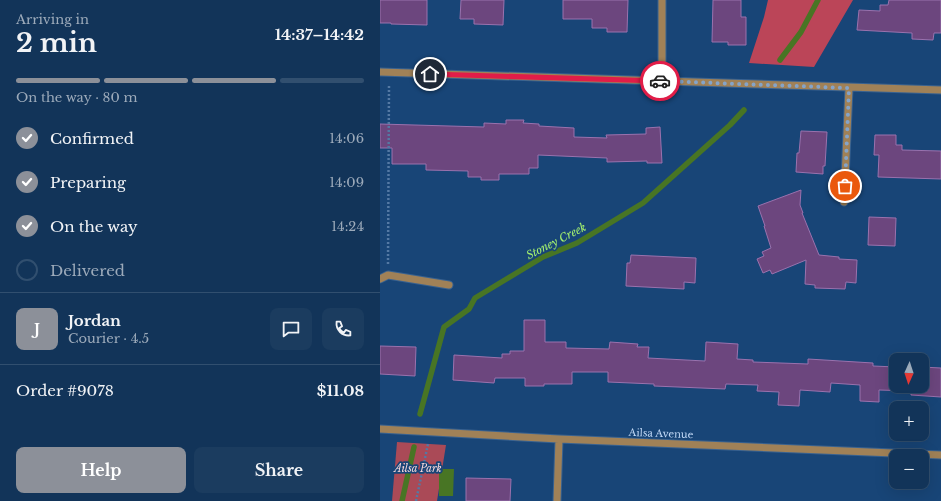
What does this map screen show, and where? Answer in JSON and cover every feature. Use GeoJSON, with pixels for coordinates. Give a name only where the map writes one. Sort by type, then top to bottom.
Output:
{"type":"FeatureCollection","features":[{"type":"Feature","properties":{"kind":"street"},"geometry":{"type":"LineString","coordinates":[[662,0],[662,81]]}},
{"type":"Feature","properties":{"kind":"street"},"geometry":{"type":"LineString","coordinates":[[380,72],[941,90]]}},
{"type":"Feature","properties":{"kind":"street"},"geometry":{"type":"LineString","coordinates":[[844,202],[849,88]]}},
{"type":"Feature","properties":{"kind":"street"},"geometry":{"type":"LineString","coordinates":[[380,279],[388,275],[449,285]]}},
{"type":"Feature","properties":{"kind":"street","name":"Ailsa Avenue"},"geometry":{"type":"LineString","coordinates":[[380,429],[559,439],[941,455]]}},
{"type":"Feature","properties":{"kind":"street"},"geometry":{"type":"LineString","coordinates":[[557,501],[559,439]]}},
{"type":"Feature","properties":{"kind":"path"},"geometry":{"type":"LineString","coordinates":[[388,81],[388,275]]}},
{"type":"Feature","properties":{"kind":"path"},"geometry":{"type":"LineString","coordinates":[[416,501],[430,432]]}},
{"type":"Feature","properties":{"kind":"green space","name":"Ailsa Park"},"geometry":{"type":"Polygon","coordinates":[[[397,442],[446,445],[437,501],[392,501],[397,442]]]}},
{"type":"Feature","properties":{"kind":"shaded area"},"geometry":{"type":"Polygon","coordinates":[[[768,0],[853,0],[814,67],[749,63],[768,0]]]}},
{"type":"Feature","properties":{"kind":"shaded area"},"geometry":{"type":"Polygon","coordinates":[[[439,469],[454,469],[453,496],[439,496],[439,469]]]}},
{"type":"Feature","properties":{"kind":"building"},"geometry":{"type":"Polygon","coordinates":[[[380,0],[427,0],[427,25],[380,23],[380,0]]]}},
{"type":"Feature","properties":{"kind":"building"},"geometry":{"type":"Polygon","coordinates":[[[461,0],[504,0],[503,25],[474,24],[474,19],[460,19],[461,0]]]}},
{"type":"Feature","properties":{"kind":"building"},"geometry":{"type":"Polygon","coordinates":[[[563,0],[628,0],[627,32],[607,32],[607,28],[592,28],[592,19],[563,19],[563,0]]]}},
{"type":"Feature","properties":{"kind":"building"},"geometry":{"type":"Polygon","coordinates":[[[713,0],[741,0],[741,17],[746,17],[746,45],[728,45],[728,42],[712,42],[713,0]]]}},
{"type":"Feature","properties":{"kind":"building"},"geometry":{"type":"Polygon","coordinates":[[[889,0],[941,0],[941,33],[934,33],[933,40],[912,39],[912,33],[857,30],[859,10],[880,11],[880,5],[888,5],[889,0]]]}},
{"type":"Feature","properties":{"kind":"building"},"geometry":{"type":"Polygon","coordinates":[[[506,120],[524,120],[523,123],[539,124],[539,126],[574,128],[574,137],[607,138],[606,135],[646,134],[646,128],[660,127],[662,163],[647,163],[647,161],[607,162],[607,158],[538,155],[538,168],[529,168],[529,174],[499,174],[499,180],[481,180],[481,177],[468,177],[468,171],[426,170],[426,164],[392,164],[392,148],[380,148],[380,124],[484,127],[484,123],[506,124],[506,120]]]}},
{"type":"Feature","properties":{"kind":"building"},"geometry":{"type":"Polygon","coordinates":[[[801,131],[827,132],[825,166],[823,166],[823,174],[796,172],[797,153],[799,153],[801,131]]]}},
{"type":"Feature","properties":{"kind":"building"},"geometry":{"type":"Polygon","coordinates":[[[875,135],[896,135],[896,145],[902,145],[902,150],[941,151],[941,179],[878,177],[879,155],[874,155],[875,135]]]}},
{"type":"Feature","properties":{"kind":"building"},"geometry":{"type":"Polygon","coordinates":[[[801,190],[800,205],[802,213],[819,255],[839,257],[839,259],[857,260],[856,283],[846,282],[845,289],[815,288],[815,285],[805,284],[806,260],[772,274],[770,270],[763,273],[757,259],[764,256],[762,252],[771,248],[758,206],[801,190]]]}},
{"type":"Feature","properties":{"kind":"building"},"geometry":{"type":"Polygon","coordinates":[[[869,217],[896,218],[895,246],[868,245],[869,217]]]}},
{"type":"Feature","properties":{"kind":"building"},"geometry":{"type":"Polygon","coordinates":[[[631,255],[696,258],[695,283],[684,282],[684,289],[626,286],[627,263],[630,263],[631,255]]]}},
{"type":"Feature","properties":{"kind":"building"},"geometry":{"type":"Polygon","coordinates":[[[524,320],[545,320],[545,342],[566,342],[566,348],[609,349],[610,342],[638,344],[637,347],[649,347],[648,358],[705,361],[706,342],[738,344],[737,359],[753,360],[753,362],[808,364],[808,359],[873,363],[873,366],[889,367],[889,390],[879,390],[879,402],[860,401],[860,385],[831,383],[830,392],[800,390],[799,406],[778,405],[779,392],[757,391],[758,385],[726,384],[725,389],[654,386],[654,384],[608,382],[608,372],[572,372],[572,384],[544,384],[544,386],[525,386],[525,378],[495,378],[494,383],[453,380],[454,355],[502,358],[502,354],[510,354],[510,351],[524,351],[524,320]]]}},
{"type":"Feature","properties":{"kind":"building"},"geometry":{"type":"Polygon","coordinates":[[[380,346],[416,347],[415,376],[380,374],[380,346]]]}},
{"type":"Feature","properties":{"kind":"building"},"geometry":{"type":"Polygon","coordinates":[[[929,367],[941,368],[941,397],[911,395],[911,393],[929,393],[929,367]]]}},
{"type":"Feature","properties":{"kind":"building"},"geometry":{"type":"Polygon","coordinates":[[[466,478],[511,479],[510,501],[466,501],[466,478]]]}},
{"type":"Feature","properties":{"kind":"waterway","name":"Stoney Creek"},"geometry":{"type":"LineString","coordinates":[[780,60],[801,32],[818,0]]}},
{"type":"Feature","properties":{"kind":"waterway","name":"Stoney Creek"},"geometry":{"type":"LineString","coordinates":[[420,414],[444,327],[469,309],[475,298],[543,257],[577,243],[643,203],[730,125],[744,110]]}},
{"type":"Feature","properties":{"kind":"waterway","name":"Stoney Creek"},"geometry":{"type":"LineString","coordinates":[[402,501],[414,447]]}},
{"type":"Feature","properties":{"kind":"way so far"},"geometry":{"type":"LineString","coordinates":[[660,81],[849,88],[845,186]]}},
{"type":"Feature","properties":{"kind":"route"},"geometry":{"type":"LineString","coordinates":[[430,74],[660,81]]}}]}
